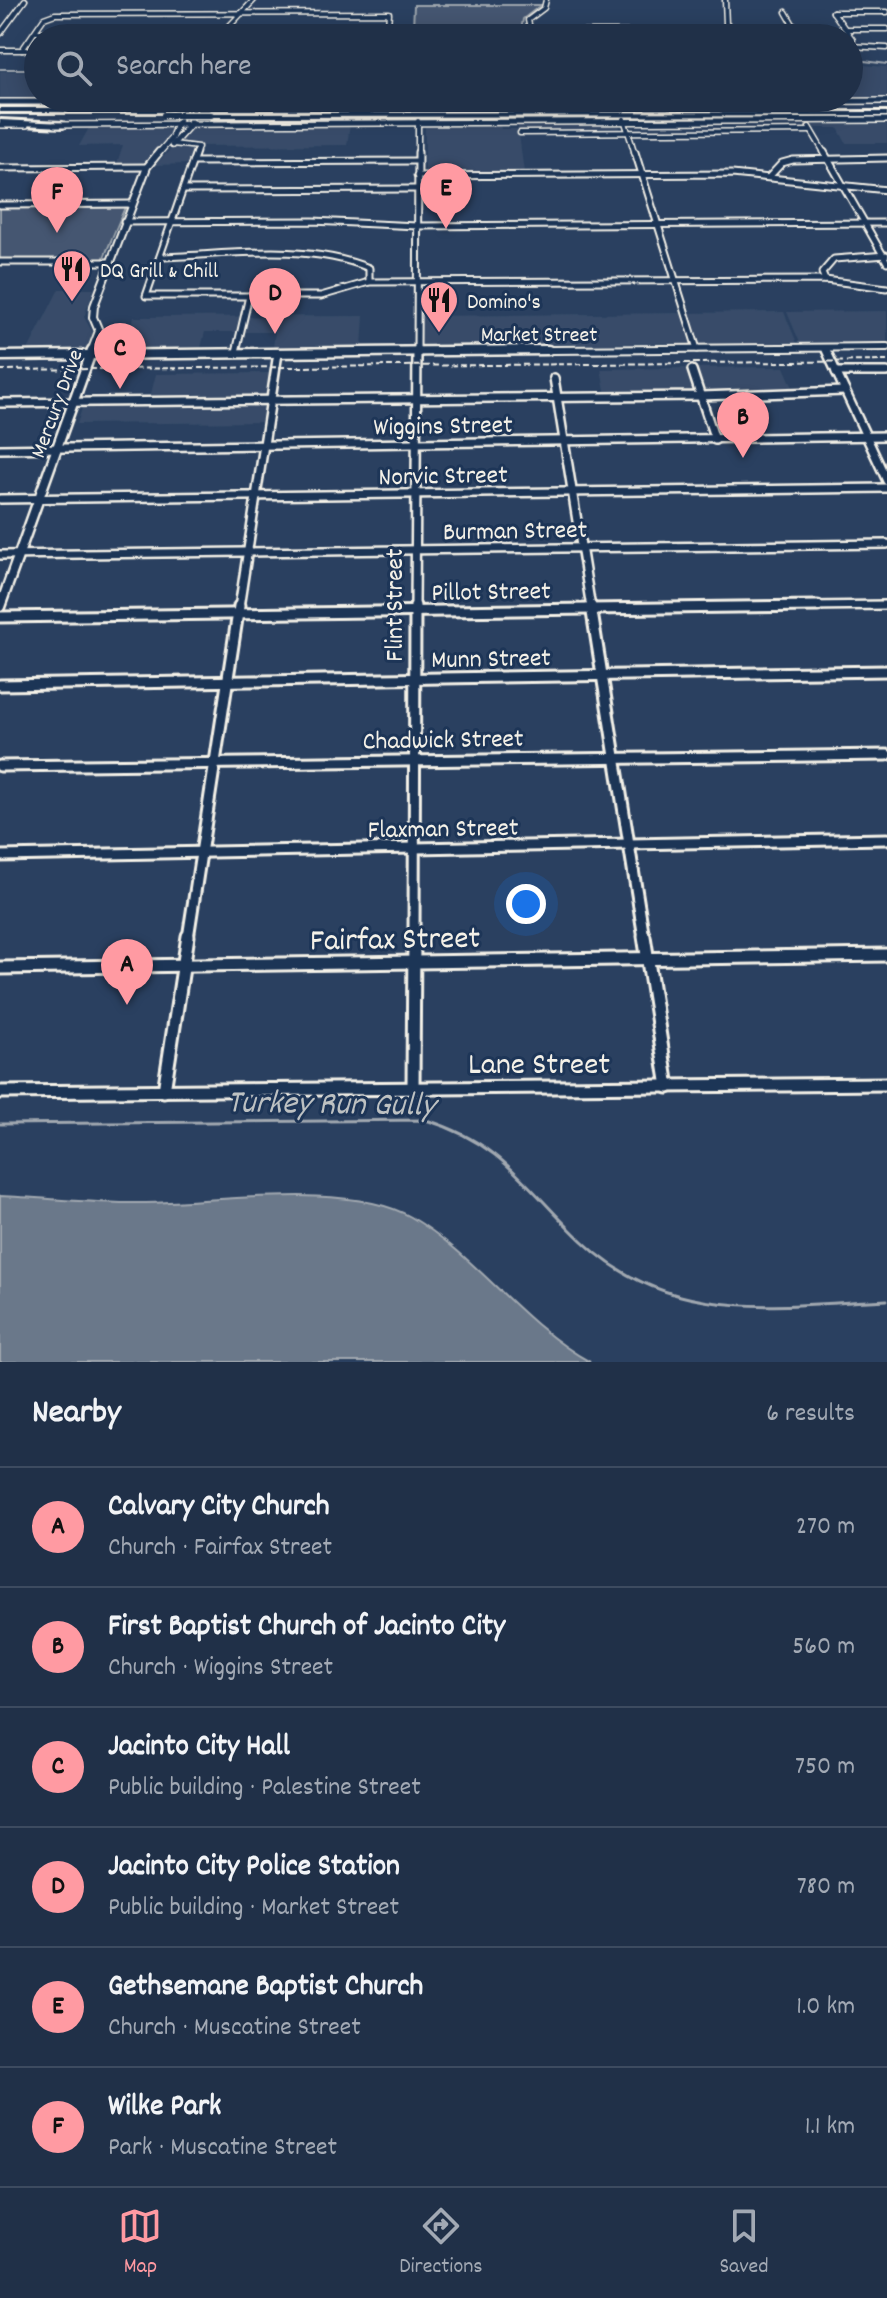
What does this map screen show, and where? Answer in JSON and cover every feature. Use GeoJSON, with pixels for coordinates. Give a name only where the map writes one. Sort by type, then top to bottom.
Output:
{"type":"FeatureCollection","features":[{"type":"Feature","properties":{"kind":"highway"},"geometry":{"type":"LineString","coordinates":[[0,111],[24,110]]}},
{"type":"Feature","properties":{"kind":"highway"},"geometry":{"type":"LineString","coordinates":[[0,111],[24,111]]}},
{"type":"Feature","properties":{"kind":"highway"},"geometry":{"type":"LineString","coordinates":[[863,111],[887,111]]}},
{"type":"Feature","properties":{"kind":"highway"},"geometry":{"type":"LineString","coordinates":[[211,112],[230,115],[499,120]]}},
{"type":"Feature","properties":{"kind":"highway"},"geometry":{"type":"LineString","coordinates":[[230,115],[590,112]]}},
{"type":"Feature","properties":{"kind":"highway"},"geometry":{"type":"LineString","coordinates":[[680,119],[797,112]]}},
{"type":"Feature","properties":{"kind":"highway"},"geometry":{"type":"LineString","coordinates":[[0,123],[63,125]]}},
{"type":"Feature","properties":{"kind":"main road"},"geometry":{"type":"LineString","coordinates":[[863,101],[887,101]]}},
{"type":"Feature","properties":{"kind":"main road"},"geometry":{"type":"LineString","coordinates":[[0,102],[24,102]]}},
{"type":"Feature","properties":{"kind":"main road"},"geometry":{"type":"LineString","coordinates":[[156,124],[171,119],[174,112]]}},
{"type":"Feature","properties":{"kind":"main road","name":"Mercury Drive"},"geometry":{"type":"LineString","coordinates":[[0,607],[99,331],[93,317],[94,306],[109,262],[147,167],[171,139],[182,112]]}},
{"type":"Feature","properties":{"kind":"main road","name":"Mercury Drive"},"geometry":{"type":"LineString","coordinates":[[147,167],[190,124],[192,112]]}},
{"type":"Feature","properties":{"kind":"main road"},"geometry":{"type":"LineString","coordinates":[[200,112],[199,119],[206,124]]}},
{"type":"Feature","properties":{"kind":"main road"},"geometry":{"type":"LineString","coordinates":[[63,125],[624,119],[887,120]]}},
{"type":"Feature","properties":{"kind":"main road","name":"Market Street"},"geometry":{"type":"LineString","coordinates":[[0,356],[887,347]]}},
{"type":"Feature","properties":{"kind":"street"},"geometry":{"type":"LineString","coordinates":[[0,34],[25,0]]}},
{"type":"Feature","properties":{"kind":"street"},"geometry":{"type":"LineString","coordinates":[[229,24],[246,3],[254,0]]}},
{"type":"Feature","properties":{"kind":"street"},"geometry":{"type":"LineString","coordinates":[[529,24],[528,20],[544,8],[546,0]]}},
{"type":"Feature","properties":{"kind":"street"},"geometry":{"type":"LineString","coordinates":[[725,0],[728,8],[725,21],[729,24]]}},
{"type":"Feature","properties":{"kind":"street"},"geometry":{"type":"LineString","coordinates":[[786,12],[793,24]]}},
{"type":"Feature","properties":{"kind":"street"},"geometry":{"type":"LineString","coordinates":[[842,24],[833,12],[887,12]]}},
{"type":"Feature","properties":{"kind":"street"},"geometry":{"type":"LineString","coordinates":[[43,24],[51,15],[389,13],[388,24]]}},
{"type":"Feature","properties":{"kind":"street"},"geometry":{"type":"LineString","coordinates":[[863,29],[887,29]]}},
{"type":"Feature","properties":{"kind":"street"},"geometry":{"type":"LineString","coordinates":[[0,50],[22,50],[24,47]]}},
{"type":"Feature","properties":{"kind":"street"},"geometry":{"type":"LineString","coordinates":[[863,47],[887,48]]}},
{"type":"Feature","properties":{"kind":"street"},"geometry":{"type":"LineString","coordinates":[[624,119],[697,349]]}},
{"type":"Feature","properties":{"kind":"street"},"geometry":{"type":"LineString","coordinates":[[805,119],[887,262]]}},
{"type":"Feature","properties":{"kind":"street"},"geometry":{"type":"LineString","coordinates":[[546,120],[549,132]]}},
{"type":"Feature","properties":{"kind":"street","name":"Flint Street"},"geometry":{"type":"LineString","coordinates":[[413,1089],[418,121]]}},
{"type":"Feature","properties":{"kind":"street"},"geometry":{"type":"LineString","coordinates":[[520,133],[811,131]]}},
{"type":"Feature","properties":{"kind":"street"},"geometry":{"type":"LineString","coordinates":[[173,144],[198,147],[146,296],[321,296],[369,282],[825,280],[887,288]]}},
{"type":"Feature","properties":{"kind":"street"},"geometry":{"type":"LineString","coordinates":[[769,177],[782,163],[827,158],[887,158]]}},
{"type":"Feature","properties":{"kind":"street"},"geometry":{"type":"LineString","coordinates":[[193,162],[417,161]]}},
{"type":"Feature","properties":{"kind":"street"},"geometry":{"type":"LineString","coordinates":[[0,168],[147,167]]}},
{"type":"Feature","properties":{"kind":"street"},"geometry":{"type":"LineString","coordinates":[[417,176],[769,177],[845,190],[887,190]]}},
{"type":"Feature","properties":{"kind":"street"},"geometry":{"type":"LineString","coordinates":[[184,190],[416,189]]}},
{"type":"Feature","properties":{"kind":"street"},"geometry":{"type":"LineString","coordinates":[[0,205],[132,204]]}},
{"type":"Feature","properties":{"kind":"street"},"geometry":{"type":"LineString","coordinates":[[124,222],[313,221],[417,226],[887,223]]}},
{"type":"Feature","properties":{"kind":"street"},"geometry":{"type":"LineString","coordinates":[[825,280],[822,273],[834,259],[885,255]]}},
{"type":"Feature","properties":{"kind":"street"},"geometry":{"type":"LineString","coordinates":[[160,257],[329,256],[359,262],[369,268],[369,282]]}},
{"type":"Feature","properties":{"kind":"street"},"geometry":{"type":"LineString","coordinates":[[0,262],[109,262]]}},
{"type":"Feature","properties":{"kind":"street"},"geometry":{"type":"LineString","coordinates":[[236,353],[249,296]]}},
{"type":"Feature","properties":{"kind":"street"},"geometry":{"type":"LineString","coordinates":[[825,348],[887,481]]}},
{"type":"Feature","properties":{"kind":"street"},"geometry":{"type":"LineString","coordinates":[[164,1091],[278,353]]}},
{"type":"Feature","properties":{"kind":"street"},"geometry":{"type":"LineString","coordinates":[[692,370],[715,440]]}},
{"type":"Feature","properties":{"kind":"street"},"geometry":{"type":"LineString","coordinates":[[836,372],[887,372]]}},
{"type":"Feature","properties":{"kind":"street"},"geometry":{"type":"LineString","coordinates":[[554,378],[668,1087]]}},
{"type":"Feature","properties":{"kind":"street"},"geometry":{"type":"LineString","coordinates":[[0,403],[701,396],[845,391]]}},
{"type":"Feature","properties":{"kind":"street","name":"Wiggins Street"},"geometry":{"type":"LineString","coordinates":[[0,449],[887,436]]}},
{"type":"Feature","properties":{"kind":"street","name":"Norvic Street"},"geometry":{"type":"LineString","coordinates":[[0,499],[887,488]]}},
{"type":"Feature","properties":{"kind":"street","name":"Burman Street"},"geometry":{"type":"LineString","coordinates":[[0,555],[887,544]]}},
{"type":"Feature","properties":{"kind":"street","name":"Pillot Street"},"geometry":{"type":"LineString","coordinates":[[0,617],[887,605]]}},
{"type":"Feature","properties":{"kind":"street","name":"Munn Street"},"geometry":{"type":"LineString","coordinates":[[0,685],[887,671]]}},
{"type":"Feature","properties":{"kind":"street","name":"Chadwick Street"},"geometry":{"type":"LineString","coordinates":[[0,766],[887,755]]}},
{"type":"Feature","properties":{"kind":"street","name":"Flaxman Street"},"geometry":{"type":"LineString","coordinates":[[0,856],[629,847],[887,839]]}},
{"type":"Feature","properties":{"kind":"street","name":"Fairfax Street"},"geometry":{"type":"LineString","coordinates":[[0,968],[887,955]]}},
{"type":"Feature","properties":{"kind":"street","name":"Lane Street"},"geometry":{"type":"LineString","coordinates":[[0,1092],[887,1084]]}},
{"type":"Feature","properties":{"kind":"shaded area"},"geometry":{"type":"Polygon","coordinates":[[[414,5],[541,5],[523,19],[522,24],[413,24],[414,5]]]}},
{"type":"Feature","properties":{"kind":"shaded area"},"geometry":{"type":"Polygon","coordinates":[[[863,65],[887,67],[887,99],[863,99],[863,65]]]}},
{"type":"Feature","properties":{"kind":"shaded area"},"geometry":{"type":"Polygon","coordinates":[[[0,71],[24,71],[24,99],[0,99],[0,71]]]}},
{"type":"Feature","properties":{"kind":"shaded area"},"geometry":{"type":"Polygon","coordinates":[[[810,121],[887,123],[887,143],[846,143],[838,128],[814,128],[810,121]]]}},
{"type":"Feature","properties":{"kind":"shaded area"},"geometry":{"type":"Polygon","coordinates":[[[618,122],[621,131],[519,134],[524,173],[425,174],[425,124],[499,123],[501,129],[518,129],[518,123],[618,122]]]}},
{"type":"Feature","properties":{"kind":"shaded area"},"geometry":{"type":"Polygon","coordinates":[[[195,125],[350,125],[347,145],[196,146],[189,164],[155,165],[195,125]]]}},
{"type":"Feature","properties":{"kind":"shaded area"},"geometry":{"type":"Polygon","coordinates":[[[90,126],[165,126],[172,129],[163,146],[145,166],[116,166],[123,145],[79,146],[90,126]]]}},
{"type":"Feature","properties":{"kind":"shaded area"},"geometry":{"type":"Polygon","coordinates":[[[126,205],[103,260],[0,260],[0,206],[126,205]]]}},
{"type":"Feature","properties":{"kind":"shaded area"},"geometry":{"type":"Polygon","coordinates":[[[59,289],[94,289],[84,317],[93,333],[86,350],[28,350],[59,289]]]}},
{"type":"Feature","properties":{"kind":"shaded area"},"geometry":{"type":"Polygon","coordinates":[[[887,311],[887,342],[800,343],[787,312],[887,311]]]}},
{"type":"Feature","properties":{"kind":"shaded area"},"geometry":{"type":"Polygon","coordinates":[[[784,312],[797,343],[419,345],[419,316],[784,312]]]}},
{"type":"Feature","properties":{"kind":"shaded area"},"geometry":{"type":"Polygon","coordinates":[[[364,316],[362,347],[273,347],[275,332],[205,332],[201,348],[124,349],[134,317],[364,316]]]}},
{"type":"Feature","properties":{"kind":"shaded area"},"geometry":{"type":"Polygon","coordinates":[[[784,367],[794,390],[704,394],[606,395],[601,369],[784,367]]]}},
{"type":"Feature","properties":{"kind":"shaded area"},"geometry":{"type":"Polygon","coordinates":[[[269,373],[261,422],[77,424],[83,405],[148,405],[156,374],[269,373]]]}},
{"type":"Feature","properties":{"kind":"shaded area"},"geometry":{"type":"Polygon","coordinates":[[[0,1196],[128,1203],[319,1196],[385,1206],[411,1217],[435,1233],[543,1329],[590,1362],[0,1362],[0,1196]]]}},
{"type":"Feature","properties":{"kind":"waterway"},"geometry":{"type":"LineString","coordinates":[[863,61],[887,64]]}},
{"type":"Feature","properties":{"kind":"waterway"},"geometry":{"type":"LineString","coordinates":[[0,69],[24,69]]}},
{"type":"Feature","properties":{"kind":"waterway","name":"Turkey Run Gully"},"geometry":{"type":"LineString","coordinates":[[0,1124],[426,1120],[475,1141],[495,1155],[582,1241],[616,1268],[651,1286],[688,1298],[726,1304],[765,1306],[887,1300]]}},
{"type":"Feature","properties":{"kind":"railway"},"geometry":{"type":"LineString","coordinates":[[0,370],[887,361]]}},
{"type":"Feature","properties":{"kind":"place","name":"Gethsemane Baptist Church"},"geometry":{"type":"Point","coordinates":[446,229]}},
{"type":"Feature","properties":{"kind":"place","name":"Wilke Park"},"geometry":{"type":"Point","coordinates":[57,233]}},
{"type":"Feature","properties":{"kind":"place","name":"DQ Grill & Chill"},"geometry":{"type":"Point","coordinates":[72,303]}},
{"type":"Feature","properties":{"kind":"place","name":"Jacinto City Police Station"},"geometry":{"type":"Point","coordinates":[275,334]}},
{"type":"Feature","properties":{"kind":"place","name":"Domino's"},"geometry":{"type":"Point","coordinates":[439,334]}},
{"type":"Feature","properties":{"kind":"place","name":"Jacinto City Hall"},"geometry":{"type":"Point","coordinates":[120,389]}},
{"type":"Feature","properties":{"kind":"place","name":"First Baptist Church of Jacinto City"},"geometry":{"type":"Point","coordinates":[743,458]}},
{"type":"Feature","properties":{"kind":"place","name":"Calvary City Church"},"geometry":{"type":"Point","coordinates":[127,1005]}}]}
